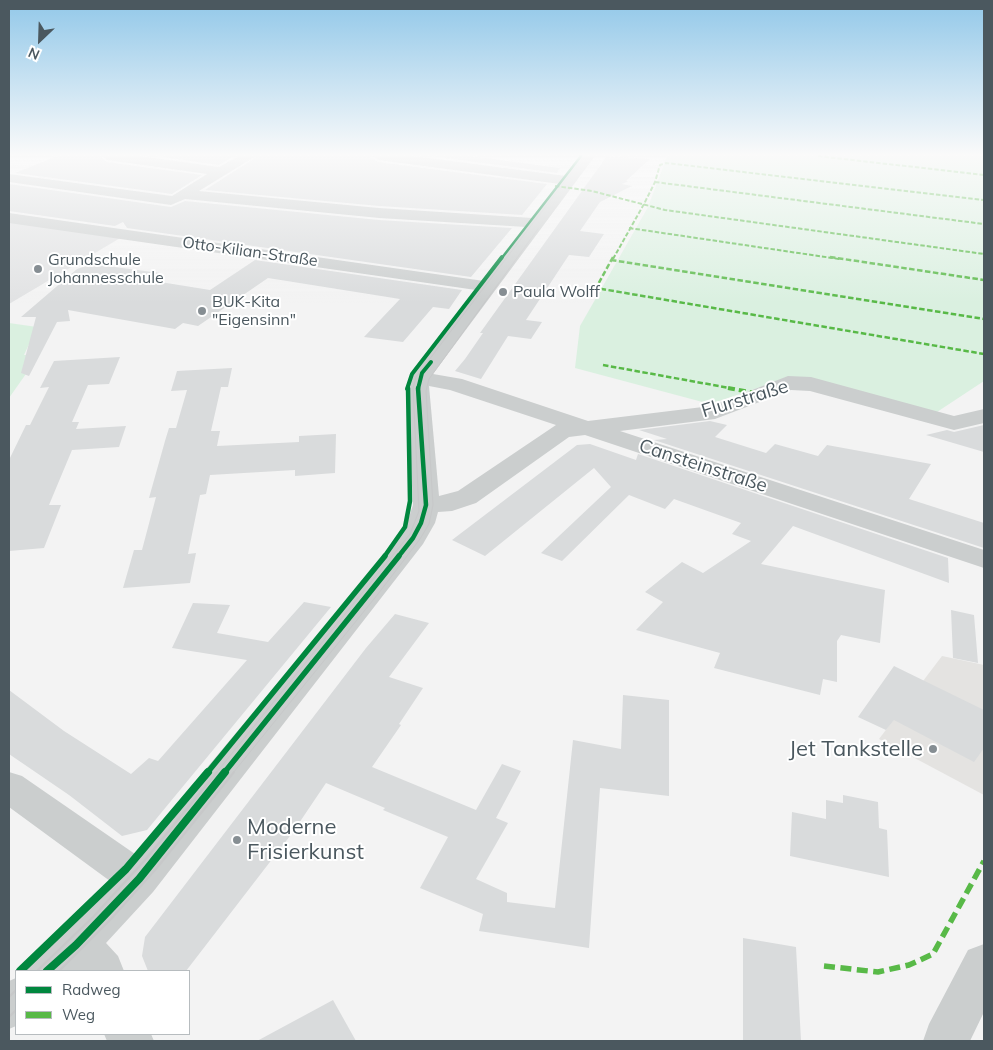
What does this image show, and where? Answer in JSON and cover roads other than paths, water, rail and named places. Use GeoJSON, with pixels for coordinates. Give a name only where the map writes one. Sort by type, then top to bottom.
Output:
{"type":"FeatureCollection","features":[{"type":"Feature","properties":{"kind":"street"},"geometry":{"type":"LineString","coordinates":[[149,214],[164,205]]}},
{"type":"Feature","properties":{"kind":"street"},"geometry":{"type":"LineString","coordinates":[[297,205],[379,213],[537,223]]}},
{"type":"Feature","properties":{"kind":"street"},"geometry":{"type":"LineString","coordinates":[[75,962],[139,879],[399,557],[418,530],[426,505],[418,387],[422,373],[551,205]]}},
{"type":"Feature","properties":{"kind":"street","name":"Otto-Kilian-Straße"},"geometry":{"type":"LineString","coordinates":[[9,218],[490,287]]}},
{"type":"Feature","properties":{"kind":"street"},"geometry":{"type":"LineString","coordinates":[[118,233],[135,223]]}},
{"type":"Feature","properties":{"kind":"street","name":"Cansteinstraße"},"geometry":{"type":"LineString","coordinates":[[420,378],[448,382],[591,428],[984,560]]}},
{"type":"Feature","properties":{"kind":"street","name":"Flurstraße"},"geometry":{"type":"LineString","coordinates":[[426,505],[452,504],[467,497],[562,432],[716,412],[788,383],[811,384],[954,423],[984,416]]}},
{"type":"Feature","properties":{"kind":"street"},"geometry":{"type":"LineString","coordinates":[[9,787],[139,879]]}},
{"type":"Feature","properties":{"kind":"street"},"geometry":{"type":"LineString","coordinates":[[946,1041],[984,965]]}},
{"type":"Feature","properties":{"kind":"tram line"},"geometry":{"type":"LineString","coordinates":[[216,773],[410,534],[419,511],[413,388],[416,377],[547,205]]}},
{"type":"Feature","properties":{"kind":"tram line"},"geometry":{"type":"LineString","coordinates":[[233,773],[378,594],[420,539],[429,524],[433,505],[426,391],[429,379],[538,229]]}},
{"type":"Feature","properties":{"kind":"tram line"},"geometry":{"type":"LineString","coordinates":[[38,970],[94,916],[145,860],[217,772]]}},
{"type":"Feature","properties":{"kind":"tram line"},"geometry":{"type":"LineString","coordinates":[[60,970],[111,919],[156,869],[234,772]]}},
{"type":"Feature","properties":{"kind":"tram line"},"geometry":{"type":"LineString","coordinates":[[9,997],[15,991]]}},
{"type":"Feature","properties":{"kind":"tram line"},"geometry":{"type":"LineString","coordinates":[[9,1017],[15,1011]]}},
{"type":"Feature","properties":{"kind":"place","name":"Grundschule Johannesschule"},"geometry":{"type":"Point","coordinates":[38,269]}},
{"type":"Feature","properties":{"kind":"place","name":"Paula Wolff"},"geometry":{"type":"Point","coordinates":[503,292]}},
{"type":"Feature","properties":{"kind":"place","name":"BUK-Kita \"Eigensinn\""},"geometry":{"type":"Point","coordinates":[202,311]}},
{"type":"Feature","properties":{"kind":"place","name":"Jet Tankstelle"},"geometry":{"type":"Point","coordinates":[933,749]}},
{"type":"Feature","properties":{"kind":"place","name":"Moderne Frisierkunst"},"geometry":{"type":"Point","coordinates":[237,840]}}]}
